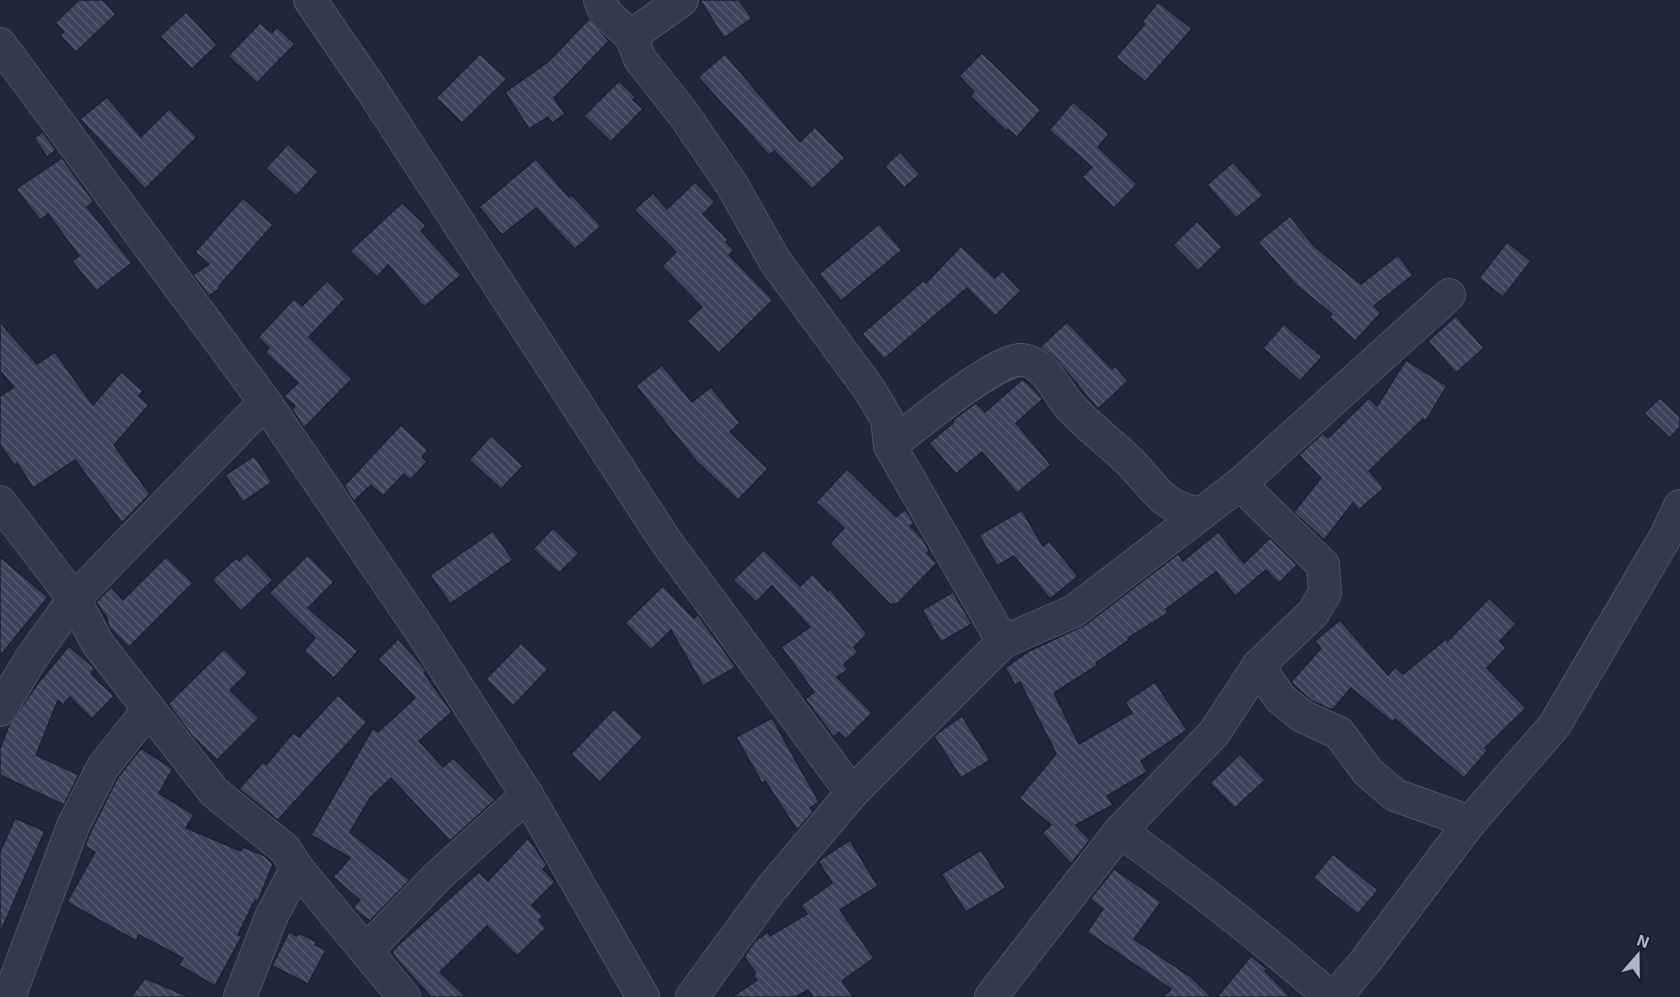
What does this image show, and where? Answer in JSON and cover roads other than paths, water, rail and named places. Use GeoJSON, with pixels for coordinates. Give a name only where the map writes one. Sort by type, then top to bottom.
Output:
{"type":"FeatureCollection","features":[{"type":"Feature","properties":{"kind":"street"},"geometry":{"type":"LineString","coordinates":[[310,0],[372,90],[664,540],[852,793]]}},
{"type":"Feature","properties":{"kind":"street"},"geometry":{"type":"LineString","coordinates":[[600,0],[606,14],[631,36],[640,59],[684,116],[732,185],[775,261],[869,389],[886,419],[890,446],[1003,642]]}},
{"type":"Feature","properties":{"kind":"street"},"geometry":{"type":"LineString","coordinates":[[631,36],[682,0]]}},
{"type":"Feature","properties":{"kind":"street"},"geometry":{"type":"LineString","coordinates":[[0,44],[265,402],[423,634],[527,795],[643,997]]}},
{"type":"Feature","properties":{"kind":"street"},"geometry":{"type":"LineString","coordinates":[[692,997],[771,889],[852,793],[1003,642],[1074,611],[1240,484],[1449,296]]}},
{"type":"Feature","properties":{"kind":"street"},"geometry":{"type":"LineString","coordinates":[[890,446],[927,416],[1004,363],[1022,359],[1039,365],[1095,433],[1117,448],[1165,501],[1184,511],[1201,514]]}},
{"type":"Feature","properties":{"kind":"street"},"geometry":{"type":"LineString","coordinates":[[0,710],[32,657],[74,599],[265,402]]}},
{"type":"Feature","properties":{"kind":"street"},"geometry":{"type":"LineString","coordinates":[[991,997],[1120,831],[1214,733],[1258,666],[1313,613],[1325,593],[1326,578],[1323,565],[1240,484]]}},
{"type":"Feature","properties":{"kind":"street"},"geometry":{"type":"LineString","coordinates":[[1,504],[74,599],[98,644],[214,792],[285,849],[297,868],[404,997]]}},
{"type":"Feature","properties":{"kind":"street"},"geometry":{"type":"LineString","coordinates":[[1335,997],[1364,963],[1470,822],[1554,726],[1666,536],[1680,506]]}},
{"type":"Feature","properties":{"kind":"street"},"geometry":{"type":"LineString","coordinates":[[1258,666],[1280,698],[1302,716],[1339,733],[1368,772],[1395,795],[1470,822]]}},
{"type":"Feature","properties":{"kind":"street"},"geometry":{"type":"LineString","coordinates":[[9,997],[73,826],[103,767],[148,710]]}},
{"type":"Feature","properties":{"kind":"street"},"geometry":{"type":"LineString","coordinates":[[367,950],[436,877],[527,795]]}},
{"type":"Feature","properties":{"kind":"street"},"geometry":{"type":"LineString","coordinates":[[1120,831],[1265,939],[1330,997]]}},
{"type":"Feature","properties":{"kind":"street"},"geometry":{"type":"LineString","coordinates":[[240,997],[272,915],[297,868]]}}]}
